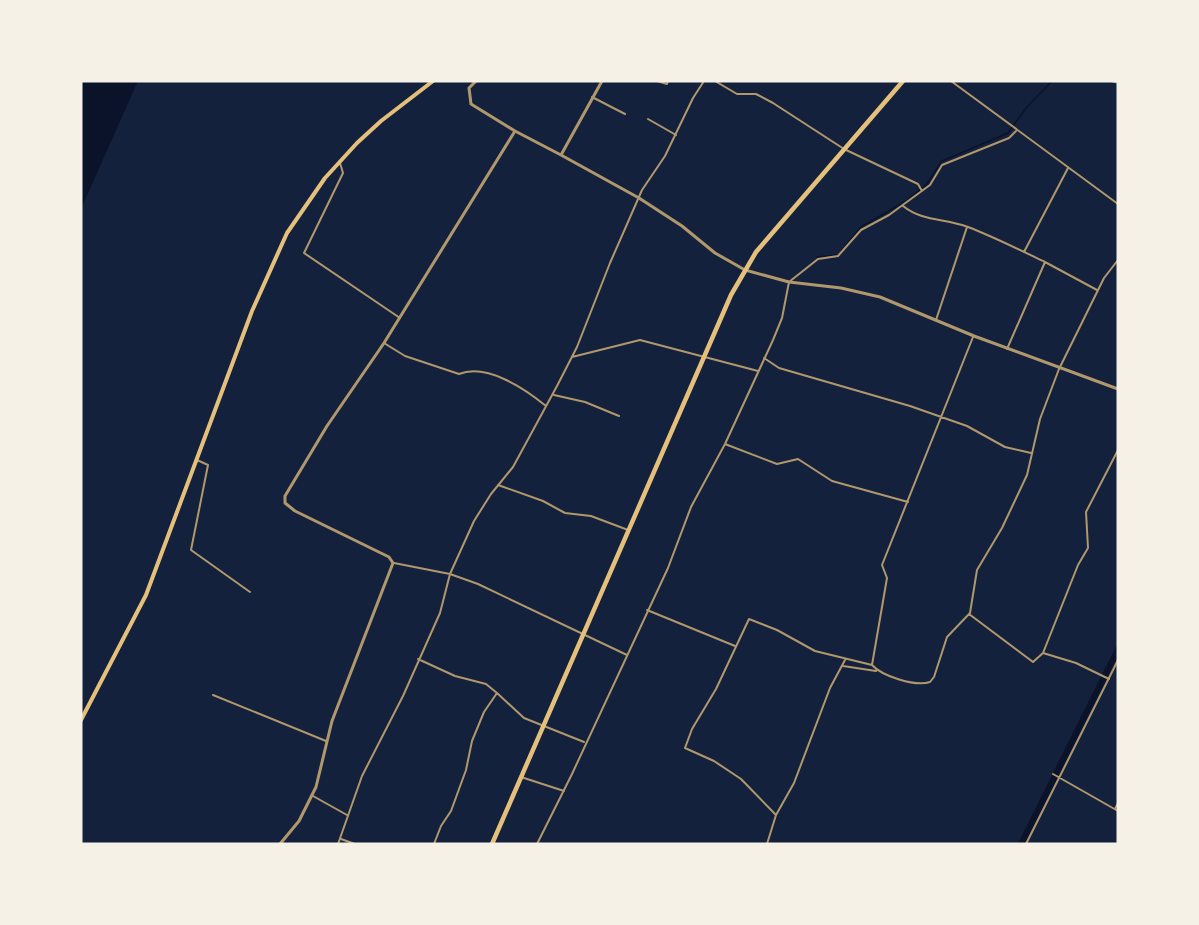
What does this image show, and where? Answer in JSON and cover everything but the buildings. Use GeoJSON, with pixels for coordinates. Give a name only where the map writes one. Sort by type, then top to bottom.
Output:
{"type":"FeatureCollection","features":[{"type":"Feature","properties":{"kind":"highway"},"geometry":{"type":"LineString","coordinates":[[492,844],[703,356],[745,270],[756,252],[903,81]]}},
{"type":"Feature","properties":{"kind":"main road"},"geometry":{"type":"LineString","coordinates":[[81,720],[146,595],[270,268],[292,225],[339,162],[381,121],[433,81]]}},
{"type":"Feature","properties":{"kind":"street"},"geometry":{"type":"LineString","coordinates":[[476,81],[469,88],[471,104],[515,131],[639,198],[675,221],[715,254],[745,270],[789,282],[841,288],[880,297],[974,336],[1118,390]]}},
{"type":"Feature","properties":{"kind":"street"},"geometry":{"type":"LineString","coordinates":[[561,155],[602,81]]}},
{"type":"Feature","properties":{"kind":"street"},"geometry":{"type":"LineString","coordinates":[[657,81],[667,84],[668,81]]}},
{"type":"Feature","properties":{"kind":"street"},"geometry":{"type":"LineString","coordinates":[[338,844],[362,776],[403,696],[440,613],[450,574],[474,521],[513,467],[572,357],[639,198],[704,81]]}},
{"type":"Feature","properties":{"kind":"street"},"geometry":{"type":"LineString","coordinates":[[715,81],[737,94],[756,94],[773,102],[844,149],[918,183],[922,191]]}},
{"type":"Feature","properties":{"kind":"street"},"geometry":{"type":"LineString","coordinates":[[951,81],[1118,204]]}},
{"type":"Feature","properties":{"kind":"street"},"geometry":{"type":"LineString","coordinates":[[1113,81],[1118,82]]}},
{"type":"Feature","properties":{"kind":"street"},"geometry":{"type":"LineString","coordinates":[[592,97],[625,114]]}},
{"type":"Feature","properties":{"kind":"street"},"geometry":{"type":"LineString","coordinates":[[648,119],[676,135]]}},
{"type":"Feature","properties":{"kind":"street"},"geometry":{"type":"LineString","coordinates":[[515,131],[400,318],[327,426],[285,496],[285,503],[295,511],[389,557],[393,562],[450,574],[478,584],[627,655]]}},
{"type":"Feature","properties":{"kind":"street"},"geometry":{"type":"LineString","coordinates":[[537,844],[668,568],[691,507],[725,444],[782,318],[789,282],[818,260],[838,256],[861,230],[903,206],[930,185],[942,165],[1009,138],[1016,131]]}},
{"type":"Feature","properties":{"kind":"street"},"geometry":{"type":"LineString","coordinates":[[339,162],[343,173],[304,253],[400,318]]}},
{"type":"Feature","properties":{"kind":"street"},"geometry":{"type":"LineString","coordinates":[[1024,252],[1068,168]]}},
{"type":"Feature","properties":{"kind":"street"},"geometry":{"type":"LineString","coordinates":[[903,206],[913,214],[931,220],[940,219],[967,226],[1045,262],[1097,290]]}},
{"type":"Feature","properties":{"kind":"street"},"geometry":{"type":"LineString","coordinates":[[936,320],[967,226]]}},
{"type":"Feature","properties":{"kind":"street"},"geometry":{"type":"LineString","coordinates":[[843,666],[878,672],[918,684],[930,682],[934,677],[947,637],[969,614],[977,570],[1002,528],[1027,475],[1041,414],[1059,369],[1097,290],[1118,260]]}},
{"type":"Feature","properties":{"kind":"street"},"geometry":{"type":"LineString","coordinates":[[1007,348],[1045,262]]}},
{"type":"Feature","properties":{"kind":"street"},"geometry":{"type":"LineString","coordinates":[[872,665],[887,578],[882,565],[974,336]]}},
{"type":"Feature","properties":{"kind":"street"},"geometry":{"type":"LineString","coordinates":[[572,357],[640,340],[758,371]]}},
{"type":"Feature","properties":{"kind":"street"},"geometry":{"type":"LineString","coordinates":[[384,343],[405,356],[459,374],[468,371],[513,382],[546,406]]}},
{"type":"Feature","properties":{"kind":"street"},"geometry":{"type":"LineString","coordinates":[[764,358],[779,368],[941,417],[975,430],[1005,447],[1031,453]]}},
{"type":"Feature","properties":{"kind":"street"},"geometry":{"type":"LineString","coordinates":[[552,394],[585,402],[619,416]]}},
{"type":"Feature","properties":{"kind":"street"},"geometry":{"type":"LineString","coordinates":[[725,444],[777,464],[798,459],[832,481],[908,502]]}},
{"type":"Feature","properties":{"kind":"street"},"geometry":{"type":"LineString","coordinates":[[969,614],[1034,662],[1043,653],[1078,565],[1088,548],[1086,513],[1118,450]]}},
{"type":"Feature","properties":{"kind":"street"},"geometry":{"type":"LineString","coordinates":[[197,460],[208,465],[191,550],[249,592]]}},
{"type":"Feature","properties":{"kind":"street"},"geometry":{"type":"LineString","coordinates":[[498,485],[543,501],[565,513],[591,516],[628,530]]}},
{"type":"Feature","properties":{"kind":"street"},"geometry":{"type":"LineString","coordinates":[[280,844],[299,821],[312,795],[326,741],[393,562]]}},
{"type":"Feature","properties":{"kind":"street"},"geometry":{"type":"LineString","coordinates":[[647,610],[735,646]]}},
{"type":"Feature","properties":{"kind":"street"},"geometry":{"type":"LineString","coordinates":[[776,815],[741,779],[714,761],[685,748],[692,729],[716,689],[748,619],[777,630],[815,651],[872,665],[878,672]]}},
{"type":"Feature","properties":{"kind":"street"},"geometry":{"type":"LineString","coordinates":[[1043,653],[1076,663],[1108,678]]}},
{"type":"Feature","properties":{"kind":"street"},"geometry":{"type":"LineString","coordinates":[[418,659],[455,676],[486,684],[524,718],[585,742]]}},
{"type":"Feature","properties":{"kind":"street"},"geometry":{"type":"LineString","coordinates":[[767,844],[776,815],[794,783],[830,688],[845,660]]}},
{"type":"Feature","properties":{"kind":"street"},"geometry":{"type":"LineString","coordinates":[[1026,844],[1057,776],[1118,660]]}},
{"type":"Feature","properties":{"kind":"street"},"geometry":{"type":"LineString","coordinates":[[434,844],[441,826],[451,811],[466,770],[472,741],[484,712],[497,693]]}},
{"type":"Feature","properties":{"kind":"street"},"geometry":{"type":"LineString","coordinates":[[213,694],[326,741]]}},
{"type":"Feature","properties":{"kind":"street"},"geometry":{"type":"LineString","coordinates":[[1057,776],[1116,810],[1118,803]]}},
{"type":"Feature","properties":{"kind":"street"},"geometry":{"type":"LineString","coordinates":[[521,777],[564,791]]}},
{"type":"Feature","properties":{"kind":"street"},"geometry":{"type":"LineString","coordinates":[[312,795],[347,815]]}},
{"type":"Feature","properties":{"kind":"street"},"geometry":{"type":"LineString","coordinates":[[340,839],[355,844]]}},
{"type":"Feature","properties":{"kind":"water"},"geometry":{"type":"Polygon","coordinates":[[[81,81],[138,81],[81,209],[81,81]]]}},
{"type":"Feature","properties":{"kind":"waterway"},"geometry":{"type":"LineString","coordinates":[[841,251],[861,227],[906,201],[927,184],[942,161],[1008,133],[1026,108],[1052,81]]}},
{"type":"Feature","properties":{"kind":"waterway"},"geometry":{"type":"LineString","coordinates":[[817,257],[837,255]]}},
{"type":"Feature","properties":{"kind":"waterway"},"geometry":{"type":"LineString","coordinates":[[1021,844],[1118,649]]}}]}
